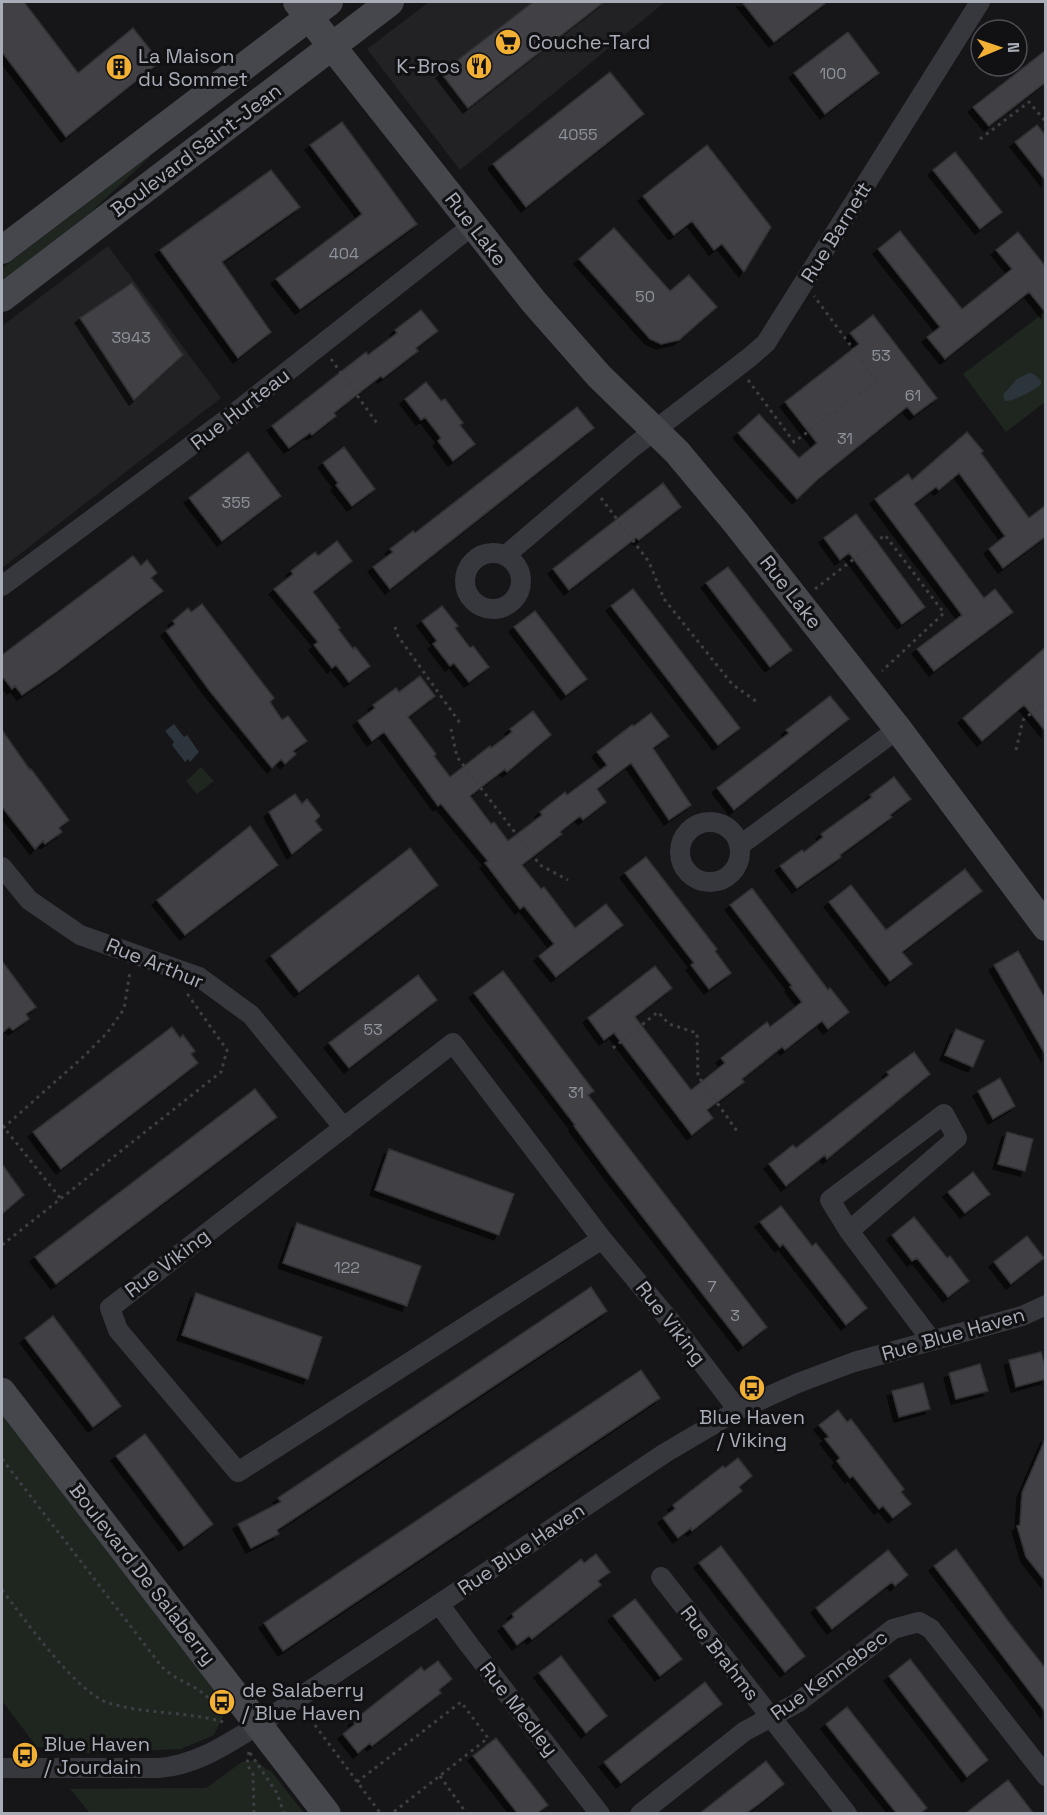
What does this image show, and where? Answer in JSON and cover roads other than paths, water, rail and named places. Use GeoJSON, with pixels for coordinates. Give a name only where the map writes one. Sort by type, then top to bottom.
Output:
{"type":"FeatureCollection","features":[{"type":"Feature","properties":{"kind":"street","name":"Boulevard Saint-Jean"},"geometry":{"type":"LineString","coordinates":[[2,298],[390,2]]}},
{"type":"Feature","properties":{"kind":"street","name":"Rue Barnett"},"geometry":{"type":"LineString","coordinates":[[655,431],[766,343],[980,2]]}},
{"type":"Feature","properties":{"kind":"street","name":"Boulevard Saint-Jean"},"geometry":{"type":"LineString","coordinates":[[2,250],[311,7]]}},
{"type":"Feature","properties":{"kind":"street","name":"Rue Lake"},"geometry":{"type":"LineString","coordinates":[[311,7],[333,46],[473,225],[574,349],[691,469],[798,601],[898,729],[1046,927]]}},
{"type":"Feature","properties":{"kind":"street","name":"Rue Hurteau"},"geometry":{"type":"LineString","coordinates":[[2,585],[169,464],[473,225]]}},
{"type":"Feature","properties":{"kind":"street"},"geometry":{"type":"LineString","coordinates":[[506,555],[655,431]]}},
{"type":"Feature","properties":{"kind":"street"},"geometry":{"type":"LineString","coordinates":[[739,846],[898,729]]}},
{"type":"Feature","properties":{"kind":"street","name":"Rue Arthur"},"geometry":{"type":"LineString","coordinates":[[2,867],[29,900],[80,934],[199,976],[251,1015],[344,1128]]}},
{"type":"Feature","properties":{"kind":"street","name":"Rue Viking"},"geometry":{"type":"LineString","coordinates":[[602,1239],[238,1472],[118,1330],[110,1308],[453,1042],[602,1239],[671,1322],[738,1410]]}},
{"type":"Feature","properties":{"kind":"street"},"geometry":{"type":"LineString","coordinates":[[849,1231],[957,1138],[944,1114],[830,1200],[849,1231],[932,1341]]}},
{"type":"Feature","properties":{"kind":"street","name":"Rue Blue Haven"},"geometry":{"type":"LineString","coordinates":[[2,1768],[174,1766],[207,1755],[258,1725],[665,1453],[738,1410],[798,1383],[854,1362],[1023,1316],[1046,1305]]}},
{"type":"Feature","properties":{"kind":"street","name":"Boulevard De Salaberry"},"geometry":{"type":"LineString","coordinates":[[2,1392],[327,1814]]}},
{"type":"Feature","properties":{"kind":"street","name":"Rue Brahms"},"geometry":{"type":"LineString","coordinates":[[661,1577],[847,1814]]}},
{"type":"Feature","properties":{"kind":"street","name":"Rue Medley"},"geometry":{"type":"LineString","coordinates":[[439,1604],[600,1814]]}},
{"type":"Feature","properties":{"kind":"street","name":"Rue Kennebec"},"geometry":{"type":"LineString","coordinates":[[640,1814],[746,1731],[797,1703],[893,1629],[919,1622],[931,1629],[1046,1776]]}},
{"type":"Feature","properties":{"kind":"place","name":"Couche-Tard"},"geometry":{"type":"Point","coordinates":[508,42]}},
{"type":"Feature","properties":{"kind":"place","name":"K-Bros"},"geometry":{"type":"Point","coordinates":[479,66]}},
{"type":"Feature","properties":{"kind":"place","name":"La Maison du Sommet"},"geometry":{"type":"Point","coordinates":[119,67]}},
{"type":"Feature","properties":{"kind":"place","name":"Blue Haven / Viking"},"geometry":{"type":"Point","coordinates":[752,1388]}},
{"type":"Feature","properties":{"kind":"place","name":"de Salaberry / Blue Haven"},"geometry":{"type":"Point","coordinates":[222,1702]}},
{"type":"Feature","properties":{"kind":"place","name":"Blue Haven / Jourdain"},"geometry":{"type":"Point","coordinates":[25,1755]}}]}
